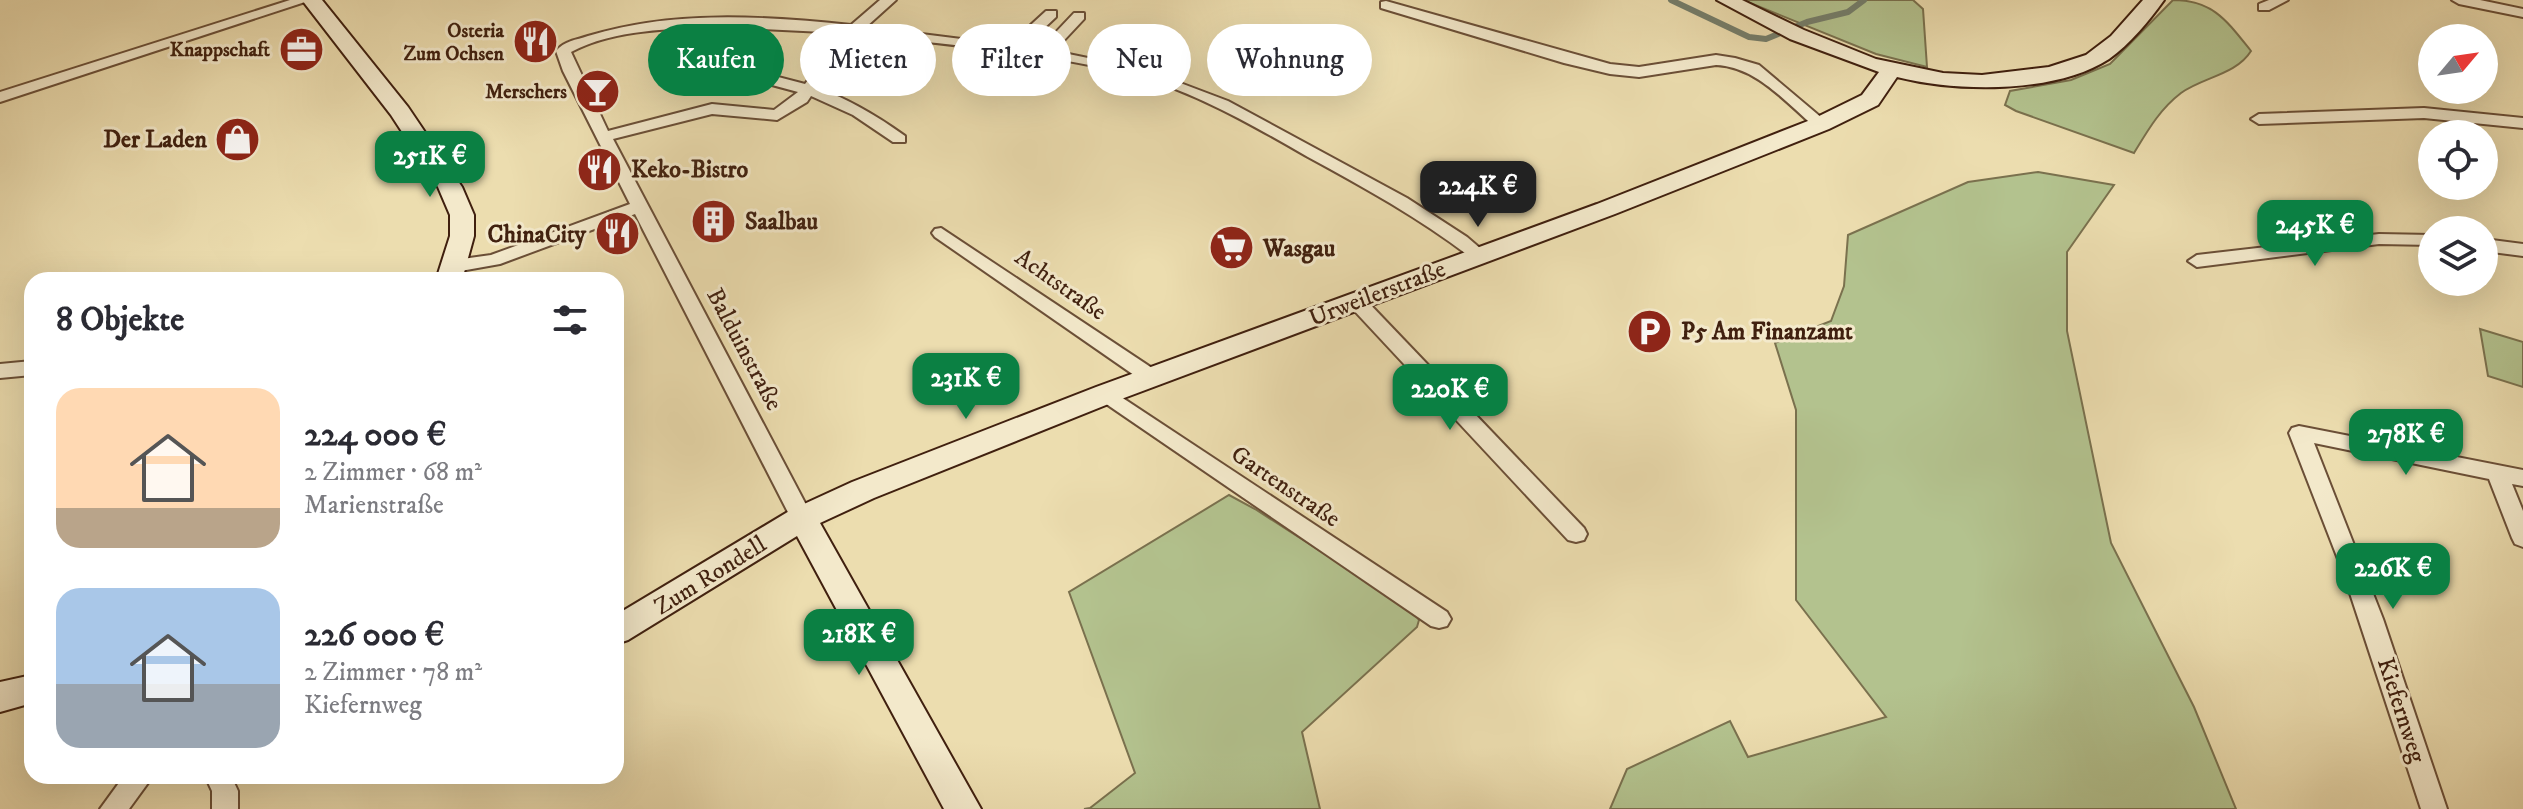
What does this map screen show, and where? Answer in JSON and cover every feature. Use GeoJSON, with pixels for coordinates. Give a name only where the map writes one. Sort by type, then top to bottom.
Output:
{"type":"FeatureCollection","features":[{"type":"Feature","properties":{"kind":"main road"},"geometry":{"type":"LineString","coordinates":[[312,0],[400,112],[450,187],[462,215],[462,236],[452,272]]}},
{"type":"Feature","properties":{"kind":"main road"},"geometry":{"type":"LineString","coordinates":[[1727,0],[1799,37],[1890,71],[1972,82],[2059,72],[2094,59],[2115,44],[2154,0]]}},
{"type":"Feature","properties":{"kind":"main road","name":"Urweilerstraße"},"geometry":{"type":"LineString","coordinates":[[802,518],[863,490],[1106,394],[1606,209],[1821,124],[1870,100],[1890,71]]}},
{"type":"Feature","properties":{"kind":"main road"},"geometry":{"type":"LineString","coordinates":[[802,518],[963,809]]}},
{"type":"Feature","properties":{"kind":"main road","name":"Zum Rondell"},"geometry":{"type":"LineString","coordinates":[[624,626],[802,518]]}},
{"type":"Feature","properties":{"kind":"main road"},"geometry":{"type":"LineString","coordinates":[[0,697],[24,691]]}},
{"type":"Feature","properties":{"kind":"street"},"geometry":{"type":"LineString","coordinates":[[0,97],[304,0]]}},
{"type":"Feature","properties":{"kind":"street"},"geometry":{"type":"LineString","coordinates":[[861,24],[889,0]]}},
{"type":"Feature","properties":{"kind":"street"},"geometry":{"type":"LineString","coordinates":[[2264,7],[2281,0]]}},
{"type":"Feature","properties":{"kind":"street"},"geometry":{"type":"LineString","coordinates":[[2459,0],[2523,13]]}},
{"type":"Feature","properties":{"kind":"street"},"geometry":{"type":"LineString","coordinates":[[1386,5],[1569,60],[1610,69],[1639,72],[1669,70],[1716,60],[1730,61],[1754,68],[1821,124]]}},
{"type":"Feature","properties":{"kind":"street"},"geometry":{"type":"LineString","coordinates":[[1040,24],[1051,14]]}},
{"type":"Feature","properties":{"kind":"street"},"geometry":{"type":"LineString","coordinates":[[1071,25],[1079,16]]}},
{"type":"Feature","properties":{"kind":"street","name":"Balduinstraße"},"geometry":{"type":"LineString","coordinates":[[800,27],[706,23],[663,26],[576,44],[563,51],[574,80],[706,328],[802,518]]}},
{"type":"Feature","properties":{"kind":"street"},"geometry":{"type":"LineString","coordinates":[[1071,60],[1117,67],[1199,93],[1372,185],[1479,255]]}},
{"type":"Feature","properties":{"kind":"street"},"geometry":{"type":"LineString","coordinates":[[606,136],[712,109],[777,115],[803,96]]}},
{"type":"Feature","properties":{"kind":"street"},"geometry":{"type":"LineString","coordinates":[[829,96],[899,139]]}},
{"type":"Feature","properties":{"kind":"street"},"geometry":{"type":"LineString","coordinates":[[2259,119],[2418,111],[2449,112],[2523,123]]}},
{"type":"Feature","properties":{"kind":"street"},"geometry":{"type":"LineString","coordinates":[[455,272],[640,206]]}},
{"type":"Feature","properties":{"kind":"street","name":"Achtstraße"},"geometry":{"type":"LineString","coordinates":[[941,233],[1151,377]]}},
{"type":"Feature","properties":{"kind":"street"},"geometry":{"type":"LineString","coordinates":[[2197,261],[2379,239],[2418,240]]}},
{"type":"Feature","properties":{"kind":"street"},"geometry":{"type":"LineString","coordinates":[[2498,247],[2523,250]]}},
{"type":"Feature","properties":{"kind":"street"},"geometry":{"type":"LineString","coordinates":[[1356,301],[1576,534]]}},
{"type":"Feature","properties":{"kind":"street"},"geometry":{"type":"LineString","coordinates":[[0,371],[24,369]]}},
{"type":"Feature","properties":{"kind":"street","name":"Gartenstraße"},"geometry":{"type":"LineString","coordinates":[[1106,394],[1439,619]]}},
{"type":"Feature","properties":{"kind":"street","name":"Kiefernweg"},"geometry":{"type":"LineString","coordinates":[[2434,809],[2383,652],[2325,493],[2299,433],[2496,471]]}},
{"type":"Feature","properties":{"kind":"street"},"geometry":{"type":"LineString","coordinates":[[2496,471],[2523,478]]}},
{"type":"Feature","properties":{"kind":"street"},"geometry":{"type":"LineString","coordinates":[[2496,471],[2523,538]]}},
{"type":"Feature","properties":{"kind":"street"},"geometry":{"type":"LineString","coordinates":[[113,809],[133,784]]}},
{"type":"Feature","properties":{"kind":"street"},"geometry":{"type":"LineString","coordinates":[[222,784],[225,809]]}},
{"type":"Feature","properties":{"kind":"green space"},"geometry":{"type":"Polygon","coordinates":[[[1743,0],[1913,0],[1923,9],[1927,67],[1876,54],[1743,0]]]}},
{"type":"Feature","properties":{"kind":"green space"},"geometry":{"type":"Polygon","coordinates":[[[2173,0],[2209,8],[2251,51],[2228,71],[2190,88],[2174,99],[2155,120],[2134,153],[2005,105],[2010,91],[2071,80],[2110,64],[2173,0]]]}},
{"type":"Feature","properties":{"kind":"green space"},"geometry":{"type":"Polygon","coordinates":[[[2038,172],[2114,185],[2067,252],[2067,331],[2111,543],[2194,707],[2236,809],[1610,809],[1627,769],[1730,721],[1748,757],[1886,717],[1796,600],[1796,410],[1775,343],[1831,321],[1844,286],[1848,235],[1968,182],[2038,172]]]}},
{"type":"Feature","properties":{"kind":"green space"},"geometry":{"type":"Polygon","coordinates":[[[2480,329],[2523,342],[2523,387],[2488,376],[2480,329]]]}},
{"type":"Feature","properties":{"kind":"green space"},"geometry":{"type":"Polygon","coordinates":[[[1229,495],[1413,611],[1419,620],[1417,627],[1302,732],[1320,809],[1084,809],[1090,808],[1135,773],[1069,592],[1229,495]]]}},
{"type":"Feature","properties":{"kind":"waterway"},"geometry":{"type":"LineString","coordinates":[[1671,0],[1749,37],[1766,39],[1807,22],[1848,12],[1864,0]]}},
{"type":"Feature","properties":{"kind":"place","name":"Osteria Zum Ochsen"},"geometry":{"type":"Point","coordinates":[535,42]}},
{"type":"Feature","properties":{"kind":"place","name":"Knappschaft"},"geometry":{"type":"Point","coordinates":[301,49]}},
{"type":"Feature","properties":{"kind":"place","name":"Merschers"},"geometry":{"type":"Point","coordinates":[598,91]}},
{"type":"Feature","properties":{"kind":"place","name":"Der Laden"},"geometry":{"type":"Point","coordinates":[238,139]}},
{"type":"Feature","properties":{"kind":"place","name":"Keko-Bistro"},"geometry":{"type":"Point","coordinates":[600,169]}},
{"type":"Feature","properties":{"kind":"place","name":"Saalbau"},"geometry":{"type":"Point","coordinates":[714,221]}},
{"type":"Feature","properties":{"kind":"place","name":"ChinaCity"},"geometry":{"type":"Point","coordinates":[617,234]}},
{"type":"Feature","properties":{"kind":"place","name":"Wasgau"},"geometry":{"type":"Point","coordinates":[1232,248]}},
{"type":"Feature","properties":{"kind":"place","name":"P5 Am Finanzamt"},"geometry":{"type":"Point","coordinates":[1650,331]}}]}
